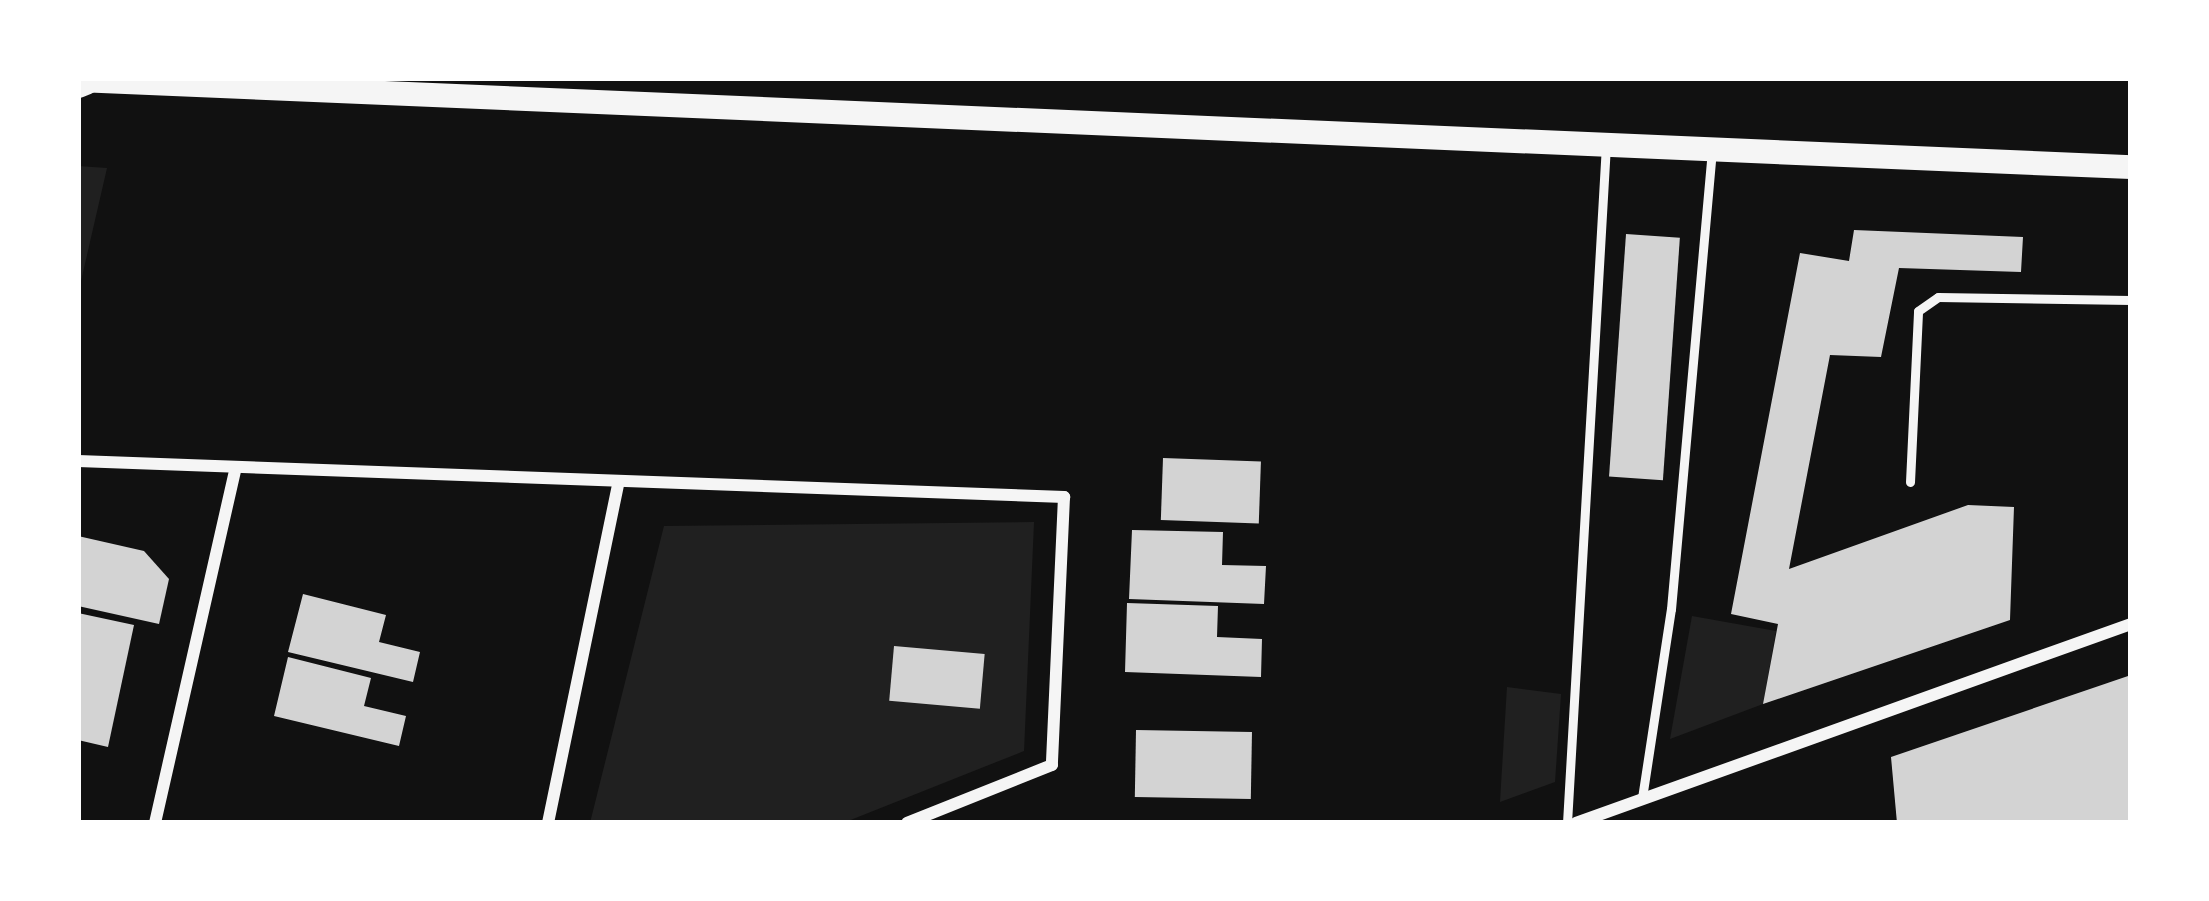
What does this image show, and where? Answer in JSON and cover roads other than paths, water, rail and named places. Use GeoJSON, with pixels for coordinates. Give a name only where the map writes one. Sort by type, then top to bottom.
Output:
{"type":"FeatureCollection","features":[{"type":"Feature","properties":{"kind":"main road"},"geometry":{"type":"LineString","coordinates":[[80,81],[2125,171]]}},
{"type":"Feature","properties":{"kind":"street"},"geometry":{"type":"LineString","coordinates":[[78,461],[1064,497],[1052,765],[907,823]]}},
{"type":"Feature","properties":{"kind":"street"},"geometry":{"type":"LineString","coordinates":[[155,823],[236,467]]}},
{"type":"Feature","properties":{"kind":"street"},"geometry":{"type":"LineString","coordinates":[[548,823],[620,481]]}},
{"type":"Feature","properties":{"kind":"street"},"geometry":{"type":"LineString","coordinates":[[1571,823],[2131,624]]}},
{"type":"Feature","properties":{"kind":"lane"},"geometry":{"type":"LineString","coordinates":[[1571,823],[1606,145]]}},
{"type":"Feature","properties":{"kind":"lane"},"geometry":{"type":"LineString","coordinates":[[1642,798],[1671,609],[1712,150]]}},
{"type":"Feature","properties":{"kind":"lane"},"geometry":{"type":"LineString","coordinates":[[1910,482],[1918,311],[1938,298],[2131,300]]}}]}
